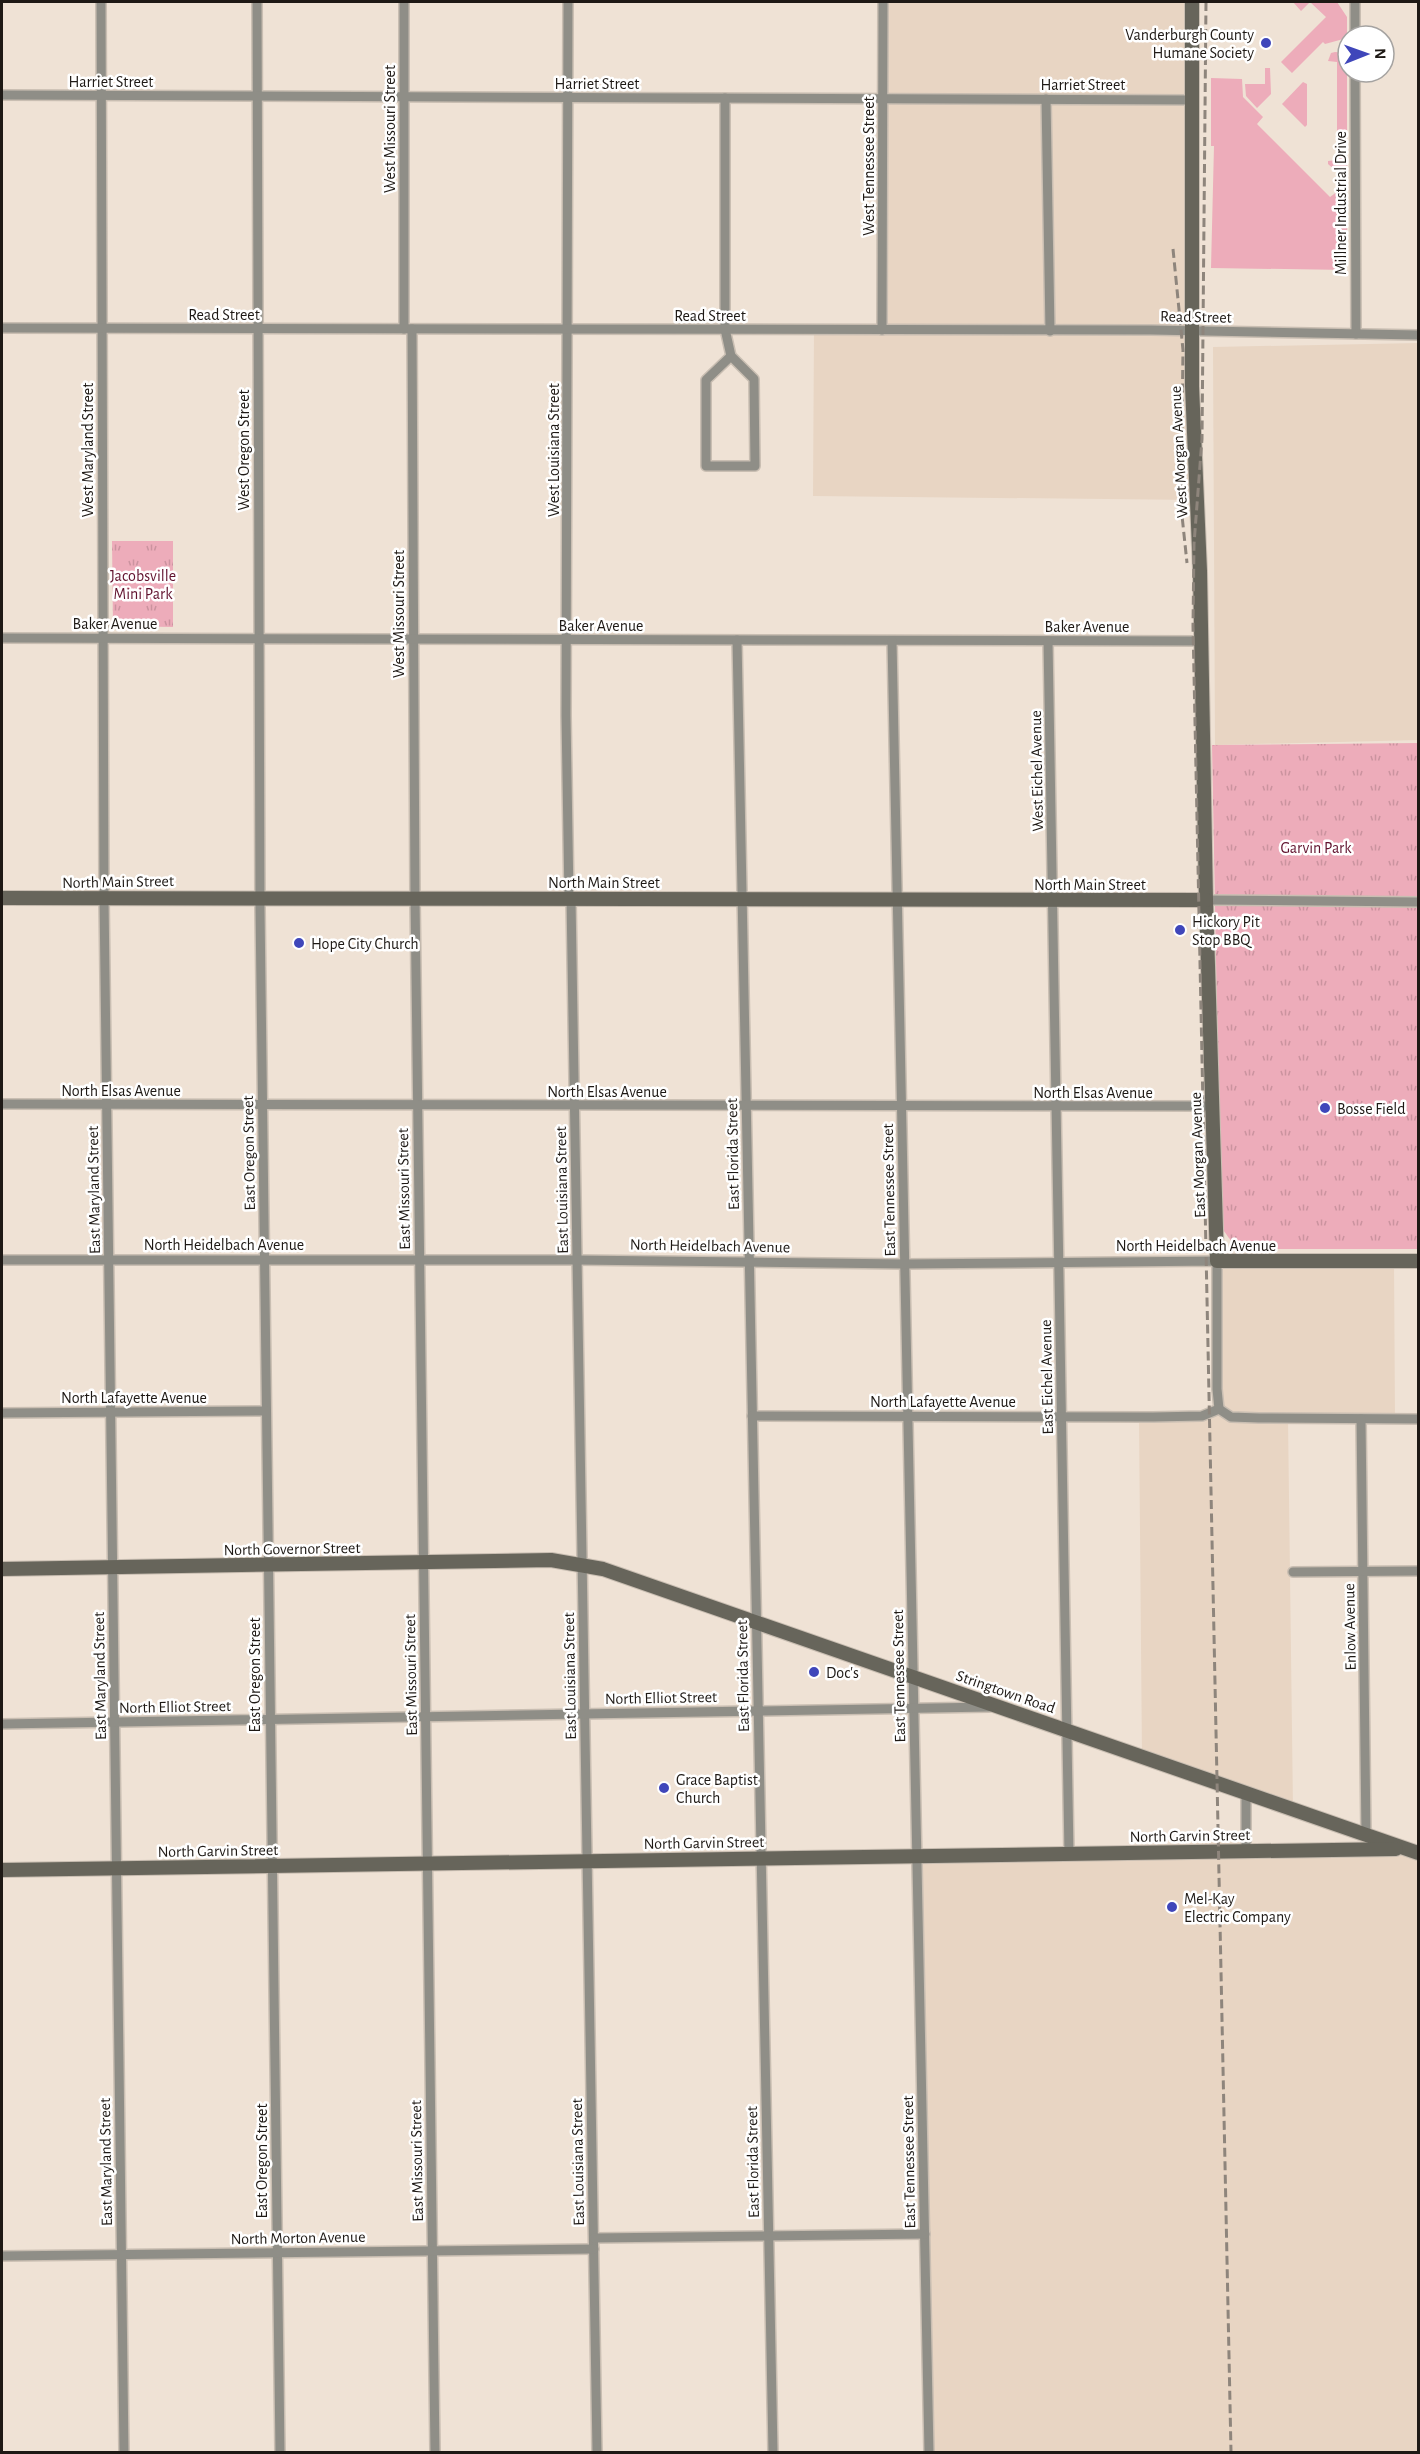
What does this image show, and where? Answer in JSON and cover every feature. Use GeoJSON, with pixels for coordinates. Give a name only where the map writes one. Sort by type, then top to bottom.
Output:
{"type":"FeatureCollection","features":[{"type":"Feature","properties":{"kind":"main road","name":"West Morgan Avenue"},"geometry":{"type":"LineString","coordinates":[[1192,2],[1191,332],[1205,761],[1206,900]]}},
{"type":"Feature","properties":{"kind":"main road","name":"North Main Street"},"geometry":{"type":"LineString","coordinates":[[2,898],[1206,900]]}},
{"type":"Feature","properties":{"kind":"main road","name":"East Morgan Avenue"},"geometry":{"type":"LineString","coordinates":[[1206,900],[1217,1262]]}},
{"type":"Feature","properties":{"kind":"main road","name":"North Heidelbach Avenue"},"geometry":{"type":"LineString","coordinates":[[1217,1262],[1419,1261]]}},
{"type":"Feature","properties":{"kind":"main road","name":"North Governor Street"},"geometry":{"type":"LineString","coordinates":[[2,1569],[551,1560],[582,1564]]}},
{"type":"Feature","properties":{"kind":"main road","name":"Stringtown Road"},"geometry":{"type":"LineString","coordinates":[[582,1564],[756,1621],[1413,1851]]}},
{"type":"Feature","properties":{"kind":"main road","name":"North Garvin Street"},"geometry":{"type":"LineString","coordinates":[[2,1870],[1246,1850],[1413,1851]]}},
{"type":"Feature","properties":{"kind":"street","name":"West Maryland Street"},"geometry":{"type":"LineString","coordinates":[[101,2],[104,898]]}},
{"type":"Feature","properties":{"kind":"street","name":"West Oregon Street"},"geometry":{"type":"LineString","coordinates":[[256,2],[260,897]]}},
{"type":"Feature","properties":{"kind":"street","name":"West Missouri Street"},"geometry":{"type":"LineString","coordinates":[[404,2],[414,639],[415,898]]}},
{"type":"Feature","properties":{"kind":"street","name":"West Louisiana Street"},"geometry":{"type":"LineString","coordinates":[[568,2],[566,640],[570,899]]}},
{"type":"Feature","properties":{"kind":"street","name":"West Tennessee Street"},"geometry":{"type":"LineString","coordinates":[[882,330],[883,2]]}},
{"type":"Feature","properties":{"kind":"street"},"geometry":{"type":"LineString","coordinates":[[1354,2],[1355,24]]}},
{"type":"Feature","properties":{"kind":"street","name":"Millner Industrial Drive"},"geometry":{"type":"LineString","coordinates":[[1355,84],[1356,334]]}},
{"type":"Feature","properties":{"kind":"street","name":"Harriet Street"},"geometry":{"type":"LineString","coordinates":[[2,95],[1192,100]]}},
{"type":"Feature","properties":{"kind":"street"},"geometry":{"type":"LineString","coordinates":[[725,98],[725,329],[731,356],[754,379],[755,466],[706,466],[706,380],[731,356]]}},
{"type":"Feature","properties":{"kind":"street"},"geometry":{"type":"LineString","coordinates":[[1046,99],[1050,331]]}},
{"type":"Feature","properties":{"kind":"street","name":"Read Street"},"geometry":{"type":"LineString","coordinates":[[2,328],[725,329],[1419,334]]}},
{"type":"Feature","properties":{"kind":"street","name":"Baker Avenue"},"geometry":{"type":"LineString","coordinates":[[2,638],[1201,641]]}},
{"type":"Feature","properties":{"kind":"street","name":"East Florida Street"},"geometry":{"type":"LineString","coordinates":[[737,640],[773,2452]]}},
{"type":"Feature","properties":{"kind":"street"},"geometry":{"type":"LineString","coordinates":[[892,641],[897,899]]}},
{"type":"Feature","properties":{"kind":"street","name":"West Eichel Avenue"},"geometry":{"type":"LineString","coordinates":[[1048,641],[1053,900]]}},
{"type":"Feature","properties":{"kind":"street","name":"East Oregon Street"},"geometry":{"type":"LineString","coordinates":[[260,897],[280,2452]]}},
{"type":"Feature","properties":{"kind":"street","name":"East Maryland Street"},"geometry":{"type":"LineString","coordinates":[[104,898],[124,2452]]}},
{"type":"Feature","properties":{"kind":"street","name":"East Missouri Street"},"geometry":{"type":"LineString","coordinates":[[415,898],[435,2452]]}},
{"type":"Feature","properties":{"kind":"street","name":"East Louisiana Street"},"geometry":{"type":"LineString","coordinates":[[570,899],[597,2452]]}},
{"type":"Feature","properties":{"kind":"street","name":"East Tennessee Street"},"geometry":{"type":"LineString","coordinates":[[897,899],[929,2452]]}},
{"type":"Feature","properties":{"kind":"street","name":"East Eichel Avenue"},"geometry":{"type":"LineString","coordinates":[[1053,900],[1070,1854]]}},
{"type":"Feature","properties":{"kind":"street"},"geometry":{"type":"LineString","coordinates":[[1206,900],[1419,902]]}},
{"type":"Feature","properties":{"kind":"street","name":"North Elsas Avenue"},"geometry":{"type":"LineString","coordinates":[[2,1104],[1212,1106]]}},
{"type":"Feature","properties":{"kind":"street","name":"North Heidelbach Avenue"},"geometry":{"type":"LineString","coordinates":[[2,1260],[577,1260],[904,1264],[1217,1262]]}},
{"type":"Feature","properties":{"kind":"street","name":"East Morgan Avenue"},"geometry":{"type":"LineString","coordinates":[[1217,1262],[1219,1409]]}},
{"type":"Feature","properties":{"kind":"street"},"geometry":{"type":"LineString","coordinates":[[1219,1409],[1231,1417],[1419,1419]]}},
{"type":"Feature","properties":{"kind":"street","name":"North Lafayette Avenue"},"geometry":{"type":"LineString","coordinates":[[752,1416],[1202,1416],[1219,1409]]}},
{"type":"Feature","properties":{"kind":"street","name":"North Lafayette Avenue"},"geometry":{"type":"LineString","coordinates":[[2,1413],[266,1411]]}},
{"type":"Feature","properties":{"kind":"street","name":"Enlow Avenue"},"geometry":{"type":"LineString","coordinates":[[1361,1419],[1366,1835]]}},
{"type":"Feature","properties":{"kind":"street"},"geometry":{"type":"LineString","coordinates":[[1293,1572],[1419,1571]]}},
{"type":"Feature","properties":{"kind":"street","name":"North Elliot Street"},"geometry":{"type":"LineString","coordinates":[[2,1724],[998,1706]]}},
{"type":"Feature","properties":{"kind":"street"},"geometry":{"type":"LineString","coordinates":[[1246,1793],[1246,1850]]}},
{"type":"Feature","properties":{"kind":"street"},"geometry":{"type":"LineString","coordinates":[[594,2238],[925,2234]]}},
{"type":"Feature","properties":{"kind":"street","name":"North Morton Avenue"},"geometry":{"type":"LineString","coordinates":[[2,2256],[594,2249]]}},
{"type":"Feature","properties":{"kind":"shaded area"},"geometry":{"type":"Polygon","coordinates":[[[884,2],[1192,2],[1197,500],[813,496],[814,330],[882,331],[884,2]]]}},
{"type":"Feature","properties":{"kind":"shaded area"},"geometry":{"type":"Polygon","coordinates":[[[1418,343],[1418,740],[1215,745],[1213,347],[1418,343]]]}},
{"type":"Feature","properties":{"kind":"shaded area"},"geometry":{"type":"Polygon","coordinates":[[[1217,1261],[1394,1261],[1395,1419],[1288,1419],[1293,1809],[1142,1757],[1139,1417],[1209,1415],[1219,1409],[1217,1261]]]}},
{"type":"Feature","properties":{"kind":"shaded area"},"geometry":{"type":"Polygon","coordinates":[[[1218,1842],[1407,1849],[1418,1853],[1418,2452],[929,2452],[917,1856],[1218,1842]]]}},
{"type":"Feature","properties":{"kind":"green space"},"geometry":{"type":"Polygon","coordinates":[[[1293,2],[1310,2],[1301,11],[1293,2]]]}},
{"type":"Feature","properties":{"kind":"green space"},"geometry":{"type":"Polygon","coordinates":[[[1310,2],[1337,2],[1347,17],[1347,24],[1336,24],[1336,41],[1325,44],[1323,42],[1292,73],[1281,62],[1326,17],[1310,2]]]}},
{"type":"Feature","properties":{"kind":"green space"},"geometry":{"type":"Polygon","coordinates":[[[1336,52],[1336,62],[1328,61],[1331,53],[1336,52]]]}},
{"type":"Feature","properties":{"kind":"green space"},"geometry":{"type":"Polygon","coordinates":[[[1265,68],[1270,68],[1271,94],[1257,108],[1246,96],[1245,84],[1265,84],[1265,68]]]}},
{"type":"Feature","properties":{"kind":"green space"},"geometry":{"type":"Polygon","coordinates":[[[1211,78],[1242,79],[1243,97],[1263,117],[1257,124],[1330,197],[1338,191],[1347,201],[1347,270],[1211,268],[1214,146],[1211,146],[1211,78]]]}},
{"type":"Feature","properties":{"kind":"green space"},"geometry":{"type":"Polygon","coordinates":[[[1303,82],[1307,84],[1307,125],[1305,127],[1282,104],[1303,82]]]}},
{"type":"Feature","properties":{"kind":"green space"},"geometry":{"type":"Polygon","coordinates":[[[1337,84],[1347,84],[1347,176],[1344,178],[1328,164],[1328,161],[1337,160],[1337,84]]]}},
{"type":"Feature","properties":{"kind":"green space","name":"Jacobsville Mini Park"},"geometry":{"type":"Polygon","coordinates":[[[112,541],[173,541],[173,627],[113,626],[112,541]]]}},
{"type":"Feature","properties":{"kind":"green space","name":"Garvin Park"},"geometry":{"type":"Polygon","coordinates":[[[1418,743],[1418,1249],[1237,1249],[1221,1227],[1212,745],[1418,743]]]}},
{"type":"Feature","properties":{"kind":"railway"},"geometry":{"type":"LineString","coordinates":[[1206,2],[1202,439],[1194,544],[1193,626],[1231,2452]]}},
{"type":"Feature","properties":{"kind":"railway"},"geometry":{"type":"LineString","coordinates":[[1173,249],[1183,350],[1181,506],[1187,563]]}},
{"type":"Feature","properties":{"kind":"place","name":"Vanderburgh County Humane Society"},"geometry":{"type":"Point","coordinates":[1266,43]}},
{"type":"Feature","properties":{"kind":"place","name":"Hickory Pit Stop BBQ"},"geometry":{"type":"Point","coordinates":[1180,930]}},
{"type":"Feature","properties":{"kind":"place","name":"Hope City Church"},"geometry":{"type":"Point","coordinates":[299,943]}},
{"type":"Feature","properties":{"kind":"place","name":"Bosse Field"},"geometry":{"type":"Point","coordinates":[1325,1108]}},
{"type":"Feature","properties":{"kind":"place","name":"Doc's"},"geometry":{"type":"Point","coordinates":[814,1672]}},
{"type":"Feature","properties":{"kind":"place","name":"Grace Baptist Church"},"geometry":{"type":"Point","coordinates":[664,1788]}},
{"type":"Feature","properties":{"kind":"place","name":"Mel-Kay Electric Company"},"geometry":{"type":"Point","coordinates":[1172,1907]}}]}
